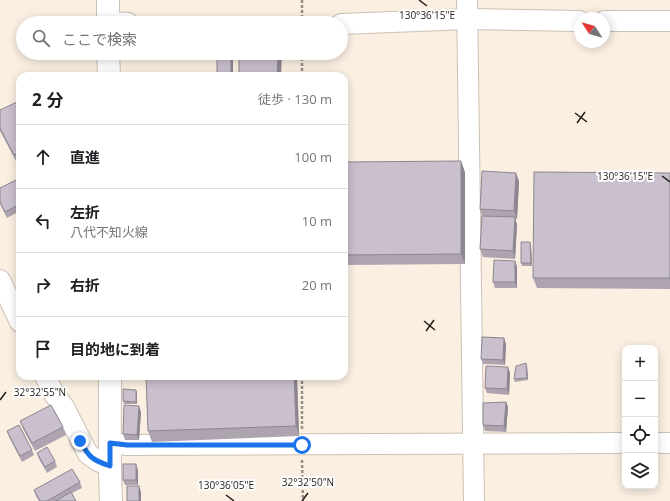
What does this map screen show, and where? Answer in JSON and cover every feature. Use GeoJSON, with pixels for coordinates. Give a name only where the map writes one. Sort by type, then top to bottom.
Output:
{"type":"FeatureCollection","features":[{"type":"Feature","properties":{"kind":"main road"},"geometry":{"type":"LineString","coordinates":[[108,0],[108,16]]}},
{"type":"Feature","properties":{"kind":"main road"},"geometry":{"type":"LineString","coordinates":[[108,60],[109,72]]}},
{"type":"Feature","properties":{"kind":"main road"},"geometry":{"type":"LineString","coordinates":[[110,380],[111,501]]}},
{"type":"Feature","properties":{"kind":"street"},"geometry":{"type":"LineString","coordinates":[[467,0],[474,501]]}},
{"type":"Feature","properties":{"kind":"street"},"geometry":{"type":"LineString","coordinates":[[348,24],[468,20],[574,21]]}},
{"type":"Feature","properties":{"kind":"street"},"geometry":{"type":"LineString","coordinates":[[610,21],[670,22]]}},
{"type":"Feature","properties":{"kind":"street"},"geometry":{"type":"LineString","coordinates":[[0,280],[16,314]]}},
{"type":"Feature","properties":{"kind":"street"},"geometry":{"type":"LineString","coordinates":[[47,380],[54,394],[64,407],[88,454],[98,462],[110,466]]}},
{"type":"Feature","properties":{"kind":"street"},"geometry":{"type":"LineString","coordinates":[[110,443],[127,445],[302,445],[473,442],[622,443]]}},
{"type":"Feature","properties":{"kind":"street"},"geometry":{"type":"LineString","coordinates":[[658,443],[670,443]]}},
{"type":"Feature","properties":{"kind":"path"},"geometry":{"type":"LineString","coordinates":[[302,0],[302,16]]}},
{"type":"Feature","properties":{"kind":"path"},"geometry":{"type":"LineString","coordinates":[[302,60],[302,72]]}},
{"type":"Feature","properties":{"kind":"building"},"geometry":{"type":"Polygon","coordinates":[[[217,60],[231,60],[231,72],[217,72],[217,60]]]}},
{"type":"Feature","properties":{"kind":"building"},"geometry":{"type":"Polygon","coordinates":[[[239,60],[278,60],[277,72],[239,72],[239,60]]]}},
{"type":"Feature","properties":{"kind":"building"},"geometry":{"type":"Polygon","coordinates":[[[16,102],[16,154],[14,155],[0,128],[0,110],[16,102]]]}},
{"type":"Feature","properties":{"kind":"building"},"geometry":{"type":"Polygon","coordinates":[[[461,161],[461,254],[348,255],[348,162],[461,161]]]}},
{"type":"Feature","properties":{"kind":"building"},"geometry":{"type":"Polygon","coordinates":[[[482,171],[516,173],[514,211],[480,209],[482,171]]]}},
{"type":"Feature","properties":{"kind":"building"},"geometry":{"type":"Polygon","coordinates":[[[534,172],[670,173],[670,278],[533,278],[534,172]]]}},
{"type":"Feature","properties":{"kind":"building"},"geometry":{"type":"Polygon","coordinates":[[[16,180],[16,206],[5,212],[0,202],[0,188],[16,180]]]}},
{"type":"Feature","properties":{"kind":"building"},"geometry":{"type":"Polygon","coordinates":[[[482,216],[515,217],[513,251],[480,249],[482,216]]]}},
{"type":"Feature","properties":{"kind":"building"},"geometry":{"type":"Polygon","coordinates":[[[521,242],[530,242],[531,263],[521,263],[521,242]]]}},
{"type":"Feature","properties":{"kind":"building"},"geometry":{"type":"Polygon","coordinates":[[[494,260],[515,261],[515,282],[493,282],[494,260]]]}},
{"type":"Feature","properties":{"kind":"building"},"geometry":{"type":"Polygon","coordinates":[[[482,337],[504,338],[503,360],[481,359],[482,337]]]}},
{"type":"Feature","properties":{"kind":"building"},"geometry":{"type":"Polygon","coordinates":[[[526,363],[527,378],[514,379],[516,366],[526,363]]]}},
{"type":"Feature","properties":{"kind":"building"},"geometry":{"type":"Polygon","coordinates":[[[486,366],[508,367],[507,389],[485,388],[486,366]]]}},
{"type":"Feature","properties":{"kind":"building"},"geometry":{"type":"Polygon","coordinates":[[[146,380],[294,380],[296,426],[148,431],[146,380]]]}},
{"type":"Feature","properties":{"kind":"building"},"geometry":{"type":"Polygon","coordinates":[[[123,389],[136,390],[136,402],[123,401],[123,389]]]}},
{"type":"Feature","properties":{"kind":"building"},"geometry":{"type":"Polygon","coordinates":[[[506,402],[504,426],[483,425],[483,403],[506,402]]]}},
{"type":"Feature","properties":{"kind":"building"},"geometry":{"type":"Polygon","coordinates":[[[51,405],[63,427],[32,443],[20,421],[51,405]]]}},
{"type":"Feature","properties":{"kind":"building"},"geometry":{"type":"Polygon","coordinates":[[[124,405],[139,406],[137,435],[123,434],[124,405]]]}},
{"type":"Feature","properties":{"kind":"building"},"geometry":{"type":"Polygon","coordinates":[[[19,425],[32,450],[20,456],[7,431],[19,425]]]}},
{"type":"Feature","properties":{"kind":"building"},"geometry":{"type":"Polygon","coordinates":[[[47,447],[55,461],[45,467],[37,453],[47,447]]]}},
{"type":"Feature","properties":{"kind":"building"},"geometry":{"type":"Polygon","coordinates":[[[123,464],[136,464],[136,480],[123,480],[123,464]]]}},
{"type":"Feature","properties":{"kind":"building"},"geometry":{"type":"Polygon","coordinates":[[[72,469],[80,482],[47,501],[40,501],[34,490],[72,469]]]}},
{"type":"Feature","properties":{"kind":"building"},"geometry":{"type":"Polygon","coordinates":[[[127,486],[139,486],[139,501],[127,501],[127,486]]]}},
{"type":"Feature","properties":{"kind":"building"},"geometry":{"type":"Polygon","coordinates":[[[71,492],[76,501],[56,501],[71,492]]]}},
{"type":"Feature","properties":{"kind":"route"},"geometry":{"type":"LineString","coordinates":[[80,441],[88,454],[98,462],[110,466],[110,443],[127,445],[302,445]]}}]}
